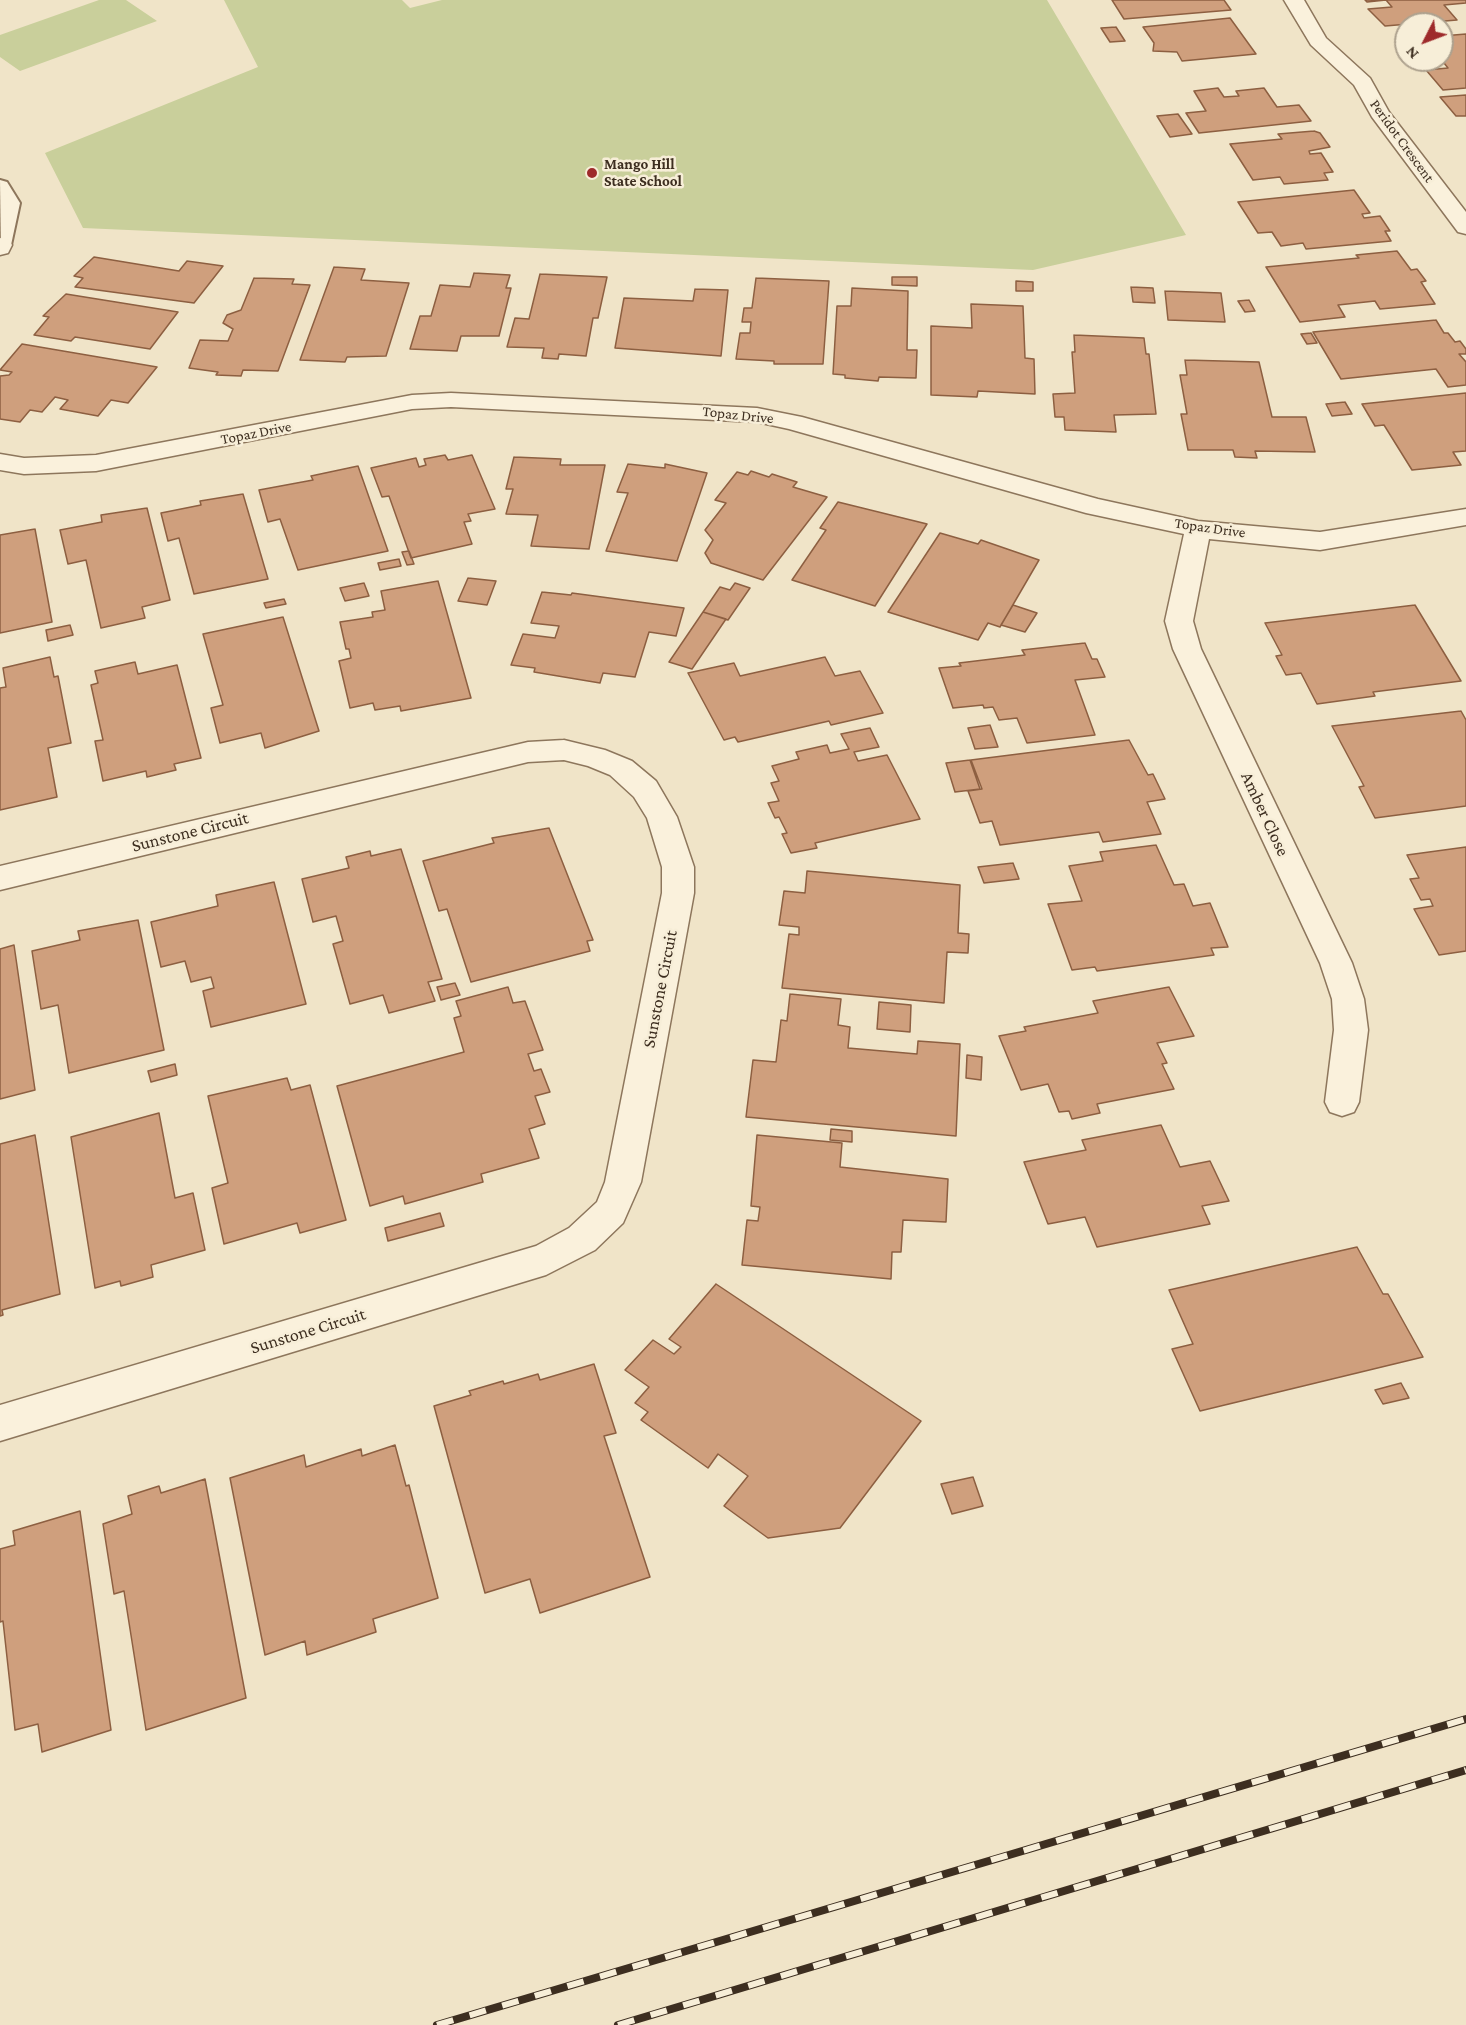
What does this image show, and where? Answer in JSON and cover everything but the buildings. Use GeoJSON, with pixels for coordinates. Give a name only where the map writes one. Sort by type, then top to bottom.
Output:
{"type":"FeatureCollection","features":[{"type":"Feature","properties":{"kind":"street","name":"Peridot Crescent"},"geometry":{"type":"LineString","coordinates":[[1294,0],[1318,41],[1363,82],[1379,113],[1466,227]]}},
{"type":"Feature","properties":{"kind":"street","name":"Topaz Drive"},"geometry":{"type":"LineString","coordinates":[[0,462],[24,466],[96,463],[412,402],[451,400],[757,415],[793,422],[1095,507],[1198,529],[1320,541],[1466,517]]}},
{"type":"Feature","properties":{"kind":"street","name":"Amber Close"},"geometry":{"type":"LineString","coordinates":[[1198,529],[1179,621],[1187,649],[1336,963],[1348,999],[1351,1030],[1342,1102]]}},
{"type":"Feature","properties":{"kind":"street","name":"Sunstone Circuit"},"geometry":{"type":"LineString","coordinates":[[0,878],[517,754],[564,750],[595,757],[621,768],[645,789],[662,817],[678,867],[678,893],[623,1182],[610,1212],[582,1239],[546,1259],[0,1423]]}},
{"type":"Feature","properties":{"kind":"lane"},"geometry":{"type":"LineString","coordinates":[[0,186],[10,203],[1,238]]}},
{"type":"Feature","properties":{"kind":"green space"},"geometry":{"type":"Polygon","coordinates":[[[99,0],[126,0],[157,21],[20,71],[0,57],[0,35],[99,0]]]}},
{"type":"Feature","properties":{"kind":"green space","name":"Mango Hill State School"},"geometry":{"type":"Polygon","coordinates":[[[224,0],[402,0],[410,8],[442,0],[1047,0],[1186,235],[1033,270],[83,228],[45,153],[258,67],[224,0]]]}},
{"type":"Feature","properties":{"kind":"railway"},"geometry":{"type":"LineString","coordinates":[[437,2025],[1466,1719]]}},
{"type":"Feature","properties":{"kind":"railway"},"geometry":{"type":"LineString","coordinates":[[618,2025],[1466,1770]]}},
{"type":"Feature","properties":{"kind":"place","name":"Mango Hill State School"},"geometry":{"type":"Point","coordinates":[592,173]}}]}
